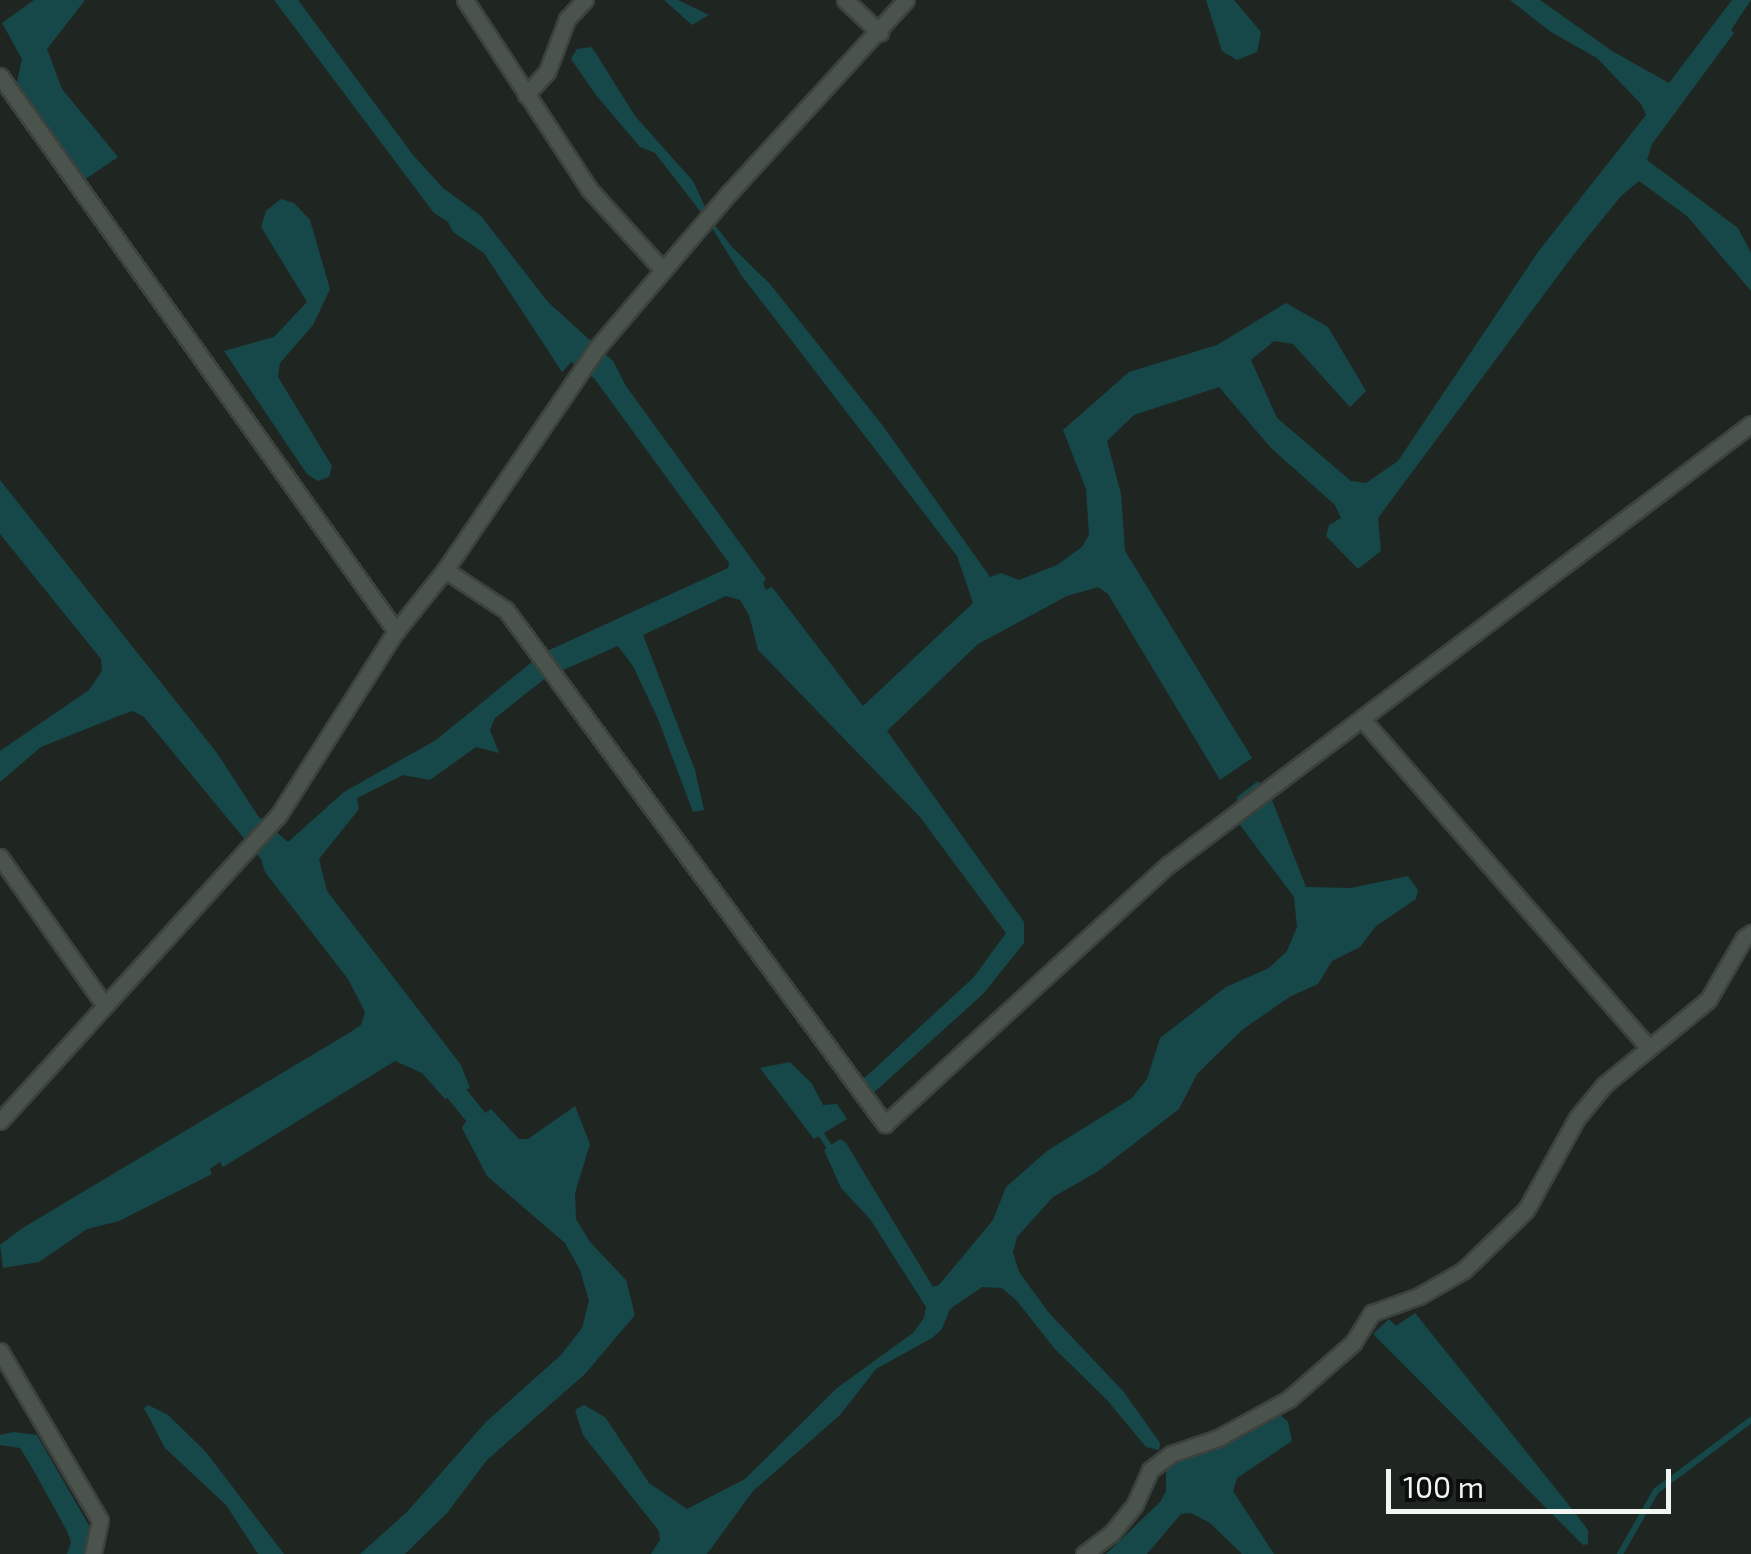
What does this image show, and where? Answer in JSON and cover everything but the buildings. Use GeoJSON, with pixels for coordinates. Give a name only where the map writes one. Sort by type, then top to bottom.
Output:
{"type":"FeatureCollection","features":[{"type":"Feature","properties":{"kind":"street"},"geometry":{"type":"LineString","coordinates":[[465,0],[590,190],[662,268]]}},
{"type":"Feature","properties":{"kind":"street"},"geometry":{"type":"LineString","coordinates":[[526,95],[547,72],[567,19],[585,0]]}},
{"type":"Feature","properties":{"kind":"street"},"geometry":{"type":"LineString","coordinates":[[845,0],[880,33]]}},
{"type":"Feature","properties":{"kind":"street"},"geometry":{"type":"LineString","coordinates":[[0,1121],[278,816],[396,631],[444,570],[597,348],[662,268],[906,0]]}},
{"type":"Feature","properties":{"kind":"street"},"geometry":{"type":"LineString","coordinates":[[0,76],[396,631]]}},
{"type":"Feature","properties":{"kind":"street"},"geometry":{"type":"LineString","coordinates":[[444,570],[506,610],[885,1124],[1168,865],[1751,424]]}},
{"type":"Feature","properties":{"kind":"street"},"geometry":{"type":"LineString","coordinates":[[1362,718],[1648,1047]]}},
{"type":"Feature","properties":{"kind":"street"},"geometry":{"type":"LineString","coordinates":[[0,857],[104,1003]]}},
{"type":"Feature","properties":{"kind":"street"},"geometry":{"type":"LineString","coordinates":[[1084,1554],[1111,1534],[1135,1504],[1150,1470],[1172,1454],[1218,1438],[1288,1399],[1353,1343],[1372,1313],[1418,1296],[1464,1270],[1526,1210],[1577,1118],[1604,1086],[1708,1000],[1744,938],[1751,934]]}},
{"type":"Feature","properties":{"kind":"street"},"geometry":{"type":"LineString","coordinates":[[0,1352],[100,1520],[93,1554]]}},
{"type":"Feature","properties":{"kind":"water"},"geometry":{"type":"Polygon","coordinates":[[[34,0],[85,0],[47,49],[62,89],[118,157],[84,180],[17,82],[22,59],[2,23],[34,0]]]}},
{"type":"Feature","properties":{"kind":"water"},"geometry":{"type":"Polygon","coordinates":[[[274,0],[298,0],[413,155],[443,188],[481,216],[548,302],[613,361],[626,386],[766,579],[766,590],[772,587],[863,706],[973,603],[957,556],[742,276],[707,220],[655,153],[640,147],[596,95],[571,59],[577,49],[591,47],[595,52],[635,116],[693,181],[711,220],[770,284],[883,426],[990,577],[1001,573],[1019,580],[1057,565],[1082,547],[1089,535],[1086,489],[1063,430],[1129,372],[1217,345],[1286,303],[1328,327],[1366,391],[1350,407],[1293,344],[1274,341],[1251,360],[1277,418],[1351,481],[1366,483],[1398,461],[1538,252],[1646,115],[1641,104],[1597,58],[1551,32],[1510,0],[1540,0],[1612,51],[1669,83],[1732,0],[1751,0],[1731,30],[1734,33],[1652,144],[1647,160],[1738,228],[1751,253],[1751,291],[1687,216],[1639,181],[1621,196],[1574,254],[1378,518],[1381,551],[1358,569],[1326,536],[1329,525],[1341,518],[1335,505],[1271,448],[1219,387],[1134,415],[1107,441],[1121,494],[1125,551],[1252,758],[1220,780],[1108,594],[1098,587],[1067,596],[978,644],[887,731],[1024,922],[1024,943],[983,994],[869,1097],[858,1084],[974,977],[1006,933],[920,817],[758,650],[749,615],[740,600],[726,596],[643,635],[695,770],[704,810],[693,812],[658,719],[633,666],[618,646],[547,677],[495,718],[490,730],[499,753],[476,747],[430,780],[403,775],[357,798],[359,809],[319,859],[327,891],[461,1065],[470,1088],[445,1099],[422,1073],[395,1061],[223,1167],[220,1162],[210,1169],[212,1174],[119,1221],[87,1229],[39,1262],[3,1268],[0,1245],[21,1229],[349,1033],[361,1025],[365,1012],[348,979],[265,872],[261,859],[144,717],[133,711],[41,747],[0,782],[0,751],[89,690],[102,671],[101,659],[0,534],[0,480],[217,753],[258,816],[288,842],[344,792],[436,740],[543,653],[728,568],[729,563],[594,378],[571,362],[562,372],[484,253],[434,213],[274,0]]]}},
{"type":"Feature","properties":{"kind":"water"},"geometry":{"type":"Polygon","coordinates":[[[664,0],[678,0],[709,15],[692,25],[664,0]]]}},
{"type":"Feature","properties":{"kind":"water"},"geometry":{"type":"Polygon","coordinates":[[[1206,0],[1234,0],[1261,32],[1257,52],[1237,60],[1222,51],[1206,0]]]}},
{"type":"Feature","properties":{"kind":"water"},"geometry":{"type":"Polygon","coordinates":[[[281,199],[294,203],[310,220],[330,289],[313,325],[280,363],[278,377],[332,466],[329,477],[318,481],[307,474],[224,351],[274,337],[307,302],[261,227],[266,211],[281,199]]]}},
{"type":"Feature","properties":{"kind":"water"},"geometry":{"type":"Polygon","coordinates":[[[1258,781],[1272,800],[1306,887],[1351,888],[1408,876],[1418,890],[1416,899],[1376,926],[1360,947],[1332,961],[1318,984],[1291,996],[1242,1030],[1197,1074],[1179,1109],[1097,1172],[1053,1197],[1017,1237],[1013,1252],[1019,1272],[1049,1313],[1123,1391],[1160,1443],[1159,1450],[1146,1447],[1107,1400],[1054,1348],[1017,1301],[1002,1288],[982,1287],[950,1309],[942,1329],[932,1338],[876,1369],[840,1415],[753,1491],[707,1554],[651,1554],[660,1540],[659,1531],[583,1435],[575,1410],[584,1405],[605,1417],[649,1483],[687,1509],[745,1479],[837,1388],[913,1333],[924,1318],[926,1307],[870,1219],[841,1188],[824,1150],[840,1139],[846,1143],[933,1287],[939,1285],[993,1220],[1006,1187],[1047,1151],[1132,1098],[1147,1079],[1160,1038],[1226,987],[1269,968],[1287,951],[1297,927],[1294,897],[1237,821],[1237,797],[1258,781]]]}},
{"type":"Feature","properties":{"kind":"water"},"geometry":{"type":"Polygon","coordinates":[[[790,1062],[812,1084],[823,1105],[837,1104],[847,1119],[814,1139],[760,1068],[790,1062]]]}},
{"type":"Feature","properties":{"kind":"water"},"geometry":{"type":"Polygon","coordinates":[[[575,1106],[590,1144],[575,1193],[576,1219],[590,1242],[626,1280],[635,1315],[585,1374],[487,1460],[447,1513],[405,1554],[360,1554],[407,1512],[486,1422],[561,1355],[582,1328],[589,1301],[580,1270],[565,1243],[487,1176],[462,1128],[473,1109],[484,1114],[491,1109],[519,1139],[528,1139],[575,1106]]]}},
{"type":"Feature","properties":{"kind":"water"},"geometry":{"type":"Polygon","coordinates":[[[1415,1313],[1588,1530],[1588,1544],[1583,1545],[1373,1334],[1389,1319],[1396,1326],[1415,1313]]]}},
{"type":"Feature","properties":{"kind":"water"},"geometry":{"type":"Polygon","coordinates":[[[148,1405],[168,1415],[205,1451],[284,1554],[258,1554],[226,1505],[165,1448],[144,1408],[148,1405]]]}},
{"type":"Feature","properties":{"kind":"water"},"geometry":{"type":"Polygon","coordinates":[[[1276,1411],[1288,1422],[1292,1441],[1237,1478],[1233,1491],[1274,1554],[1242,1554],[1210,1523],[1191,1513],[1181,1514],[1147,1554],[1106,1554],[1160,1502],[1166,1491],[1166,1465],[1190,1452],[1214,1447],[1276,1411]]]}},
{"type":"Feature","properties":{"kind":"water"},"geometry":{"type":"Polygon","coordinates":[[[0,1435],[37,1435],[91,1529],[89,1554],[67,1554],[71,1542],[67,1531],[30,1464],[20,1448],[0,1445],[0,1435]]]}},
{"type":"Feature","properties":{"kind":"waterway"},"geometry":{"type":"LineString","coordinates":[[440,1073],[488,1132]]}},
{"type":"Feature","properties":{"kind":"waterway"},"geometry":{"type":"LineString","coordinates":[[817,1128],[832,1151]]}},
{"type":"Feature","properties":{"kind":"waterway"},"geometry":{"type":"LineString","coordinates":[[1620,1554],[1656,1491],[1751,1420]]}}]}
